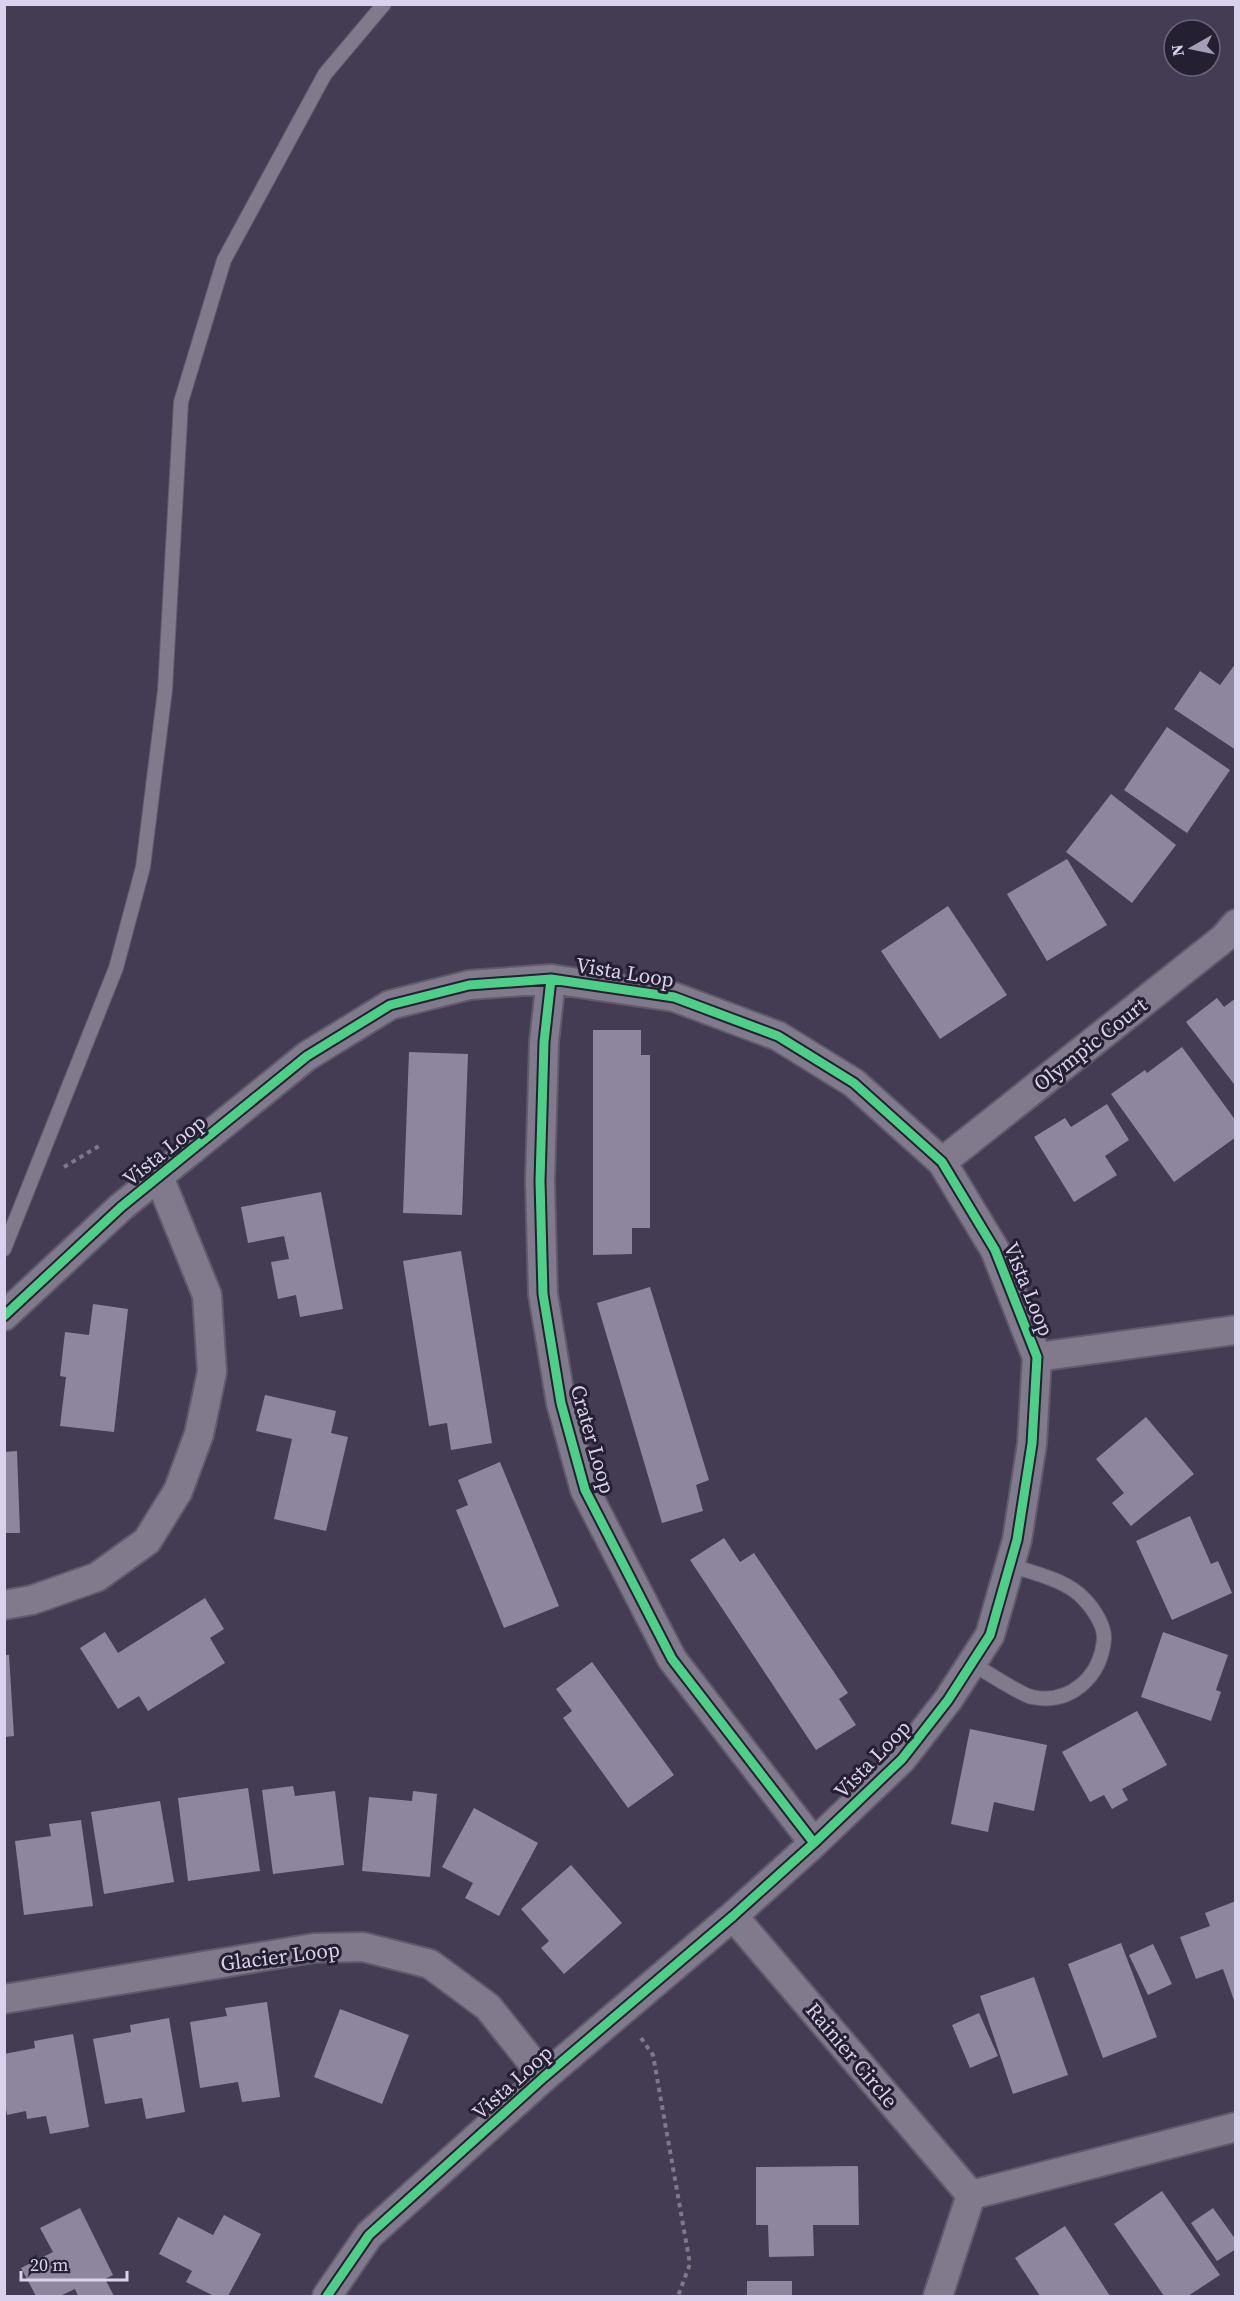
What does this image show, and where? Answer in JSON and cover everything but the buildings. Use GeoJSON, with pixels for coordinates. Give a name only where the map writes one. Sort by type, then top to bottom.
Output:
{"type":"FeatureCollection","features":[{"type":"Feature","properties":{"kind":"street","name":"Olympic Court"},"geometry":{"type":"LineString","coordinates":[[942,1162],[1224,938],[1236,924]]}},
{"type":"Feature","properties":{"kind":"street","name":"Vista Loop"},"geometry":{"type":"LineString","coordinates":[[4,1316],[121,1207],[307,1056],[390,1005],[469,985],[551,979],[674,997],[778,1036],[854,1083],[942,1162],[995,1250],[1037,1357],[1032,1444],[1017,1540],[990,1635],[948,1700],[902,1759],[814,1844],[544,2077],[369,2235],[327,2296]]}},
{"type":"Feature","properties":{"kind":"street","name":"Crater Loop"},"geometry":{"type":"LineString","coordinates":[[551,979],[544,1042],[540,1181],[543,1294],[561,1403],[585,1490],[672,1659],[814,1844]]}},
{"type":"Feature","properties":{"kind":"street"},"geometry":{"type":"LineString","coordinates":[[4,1605],[32,1600],[97,1577],[147,1541],[178,1491],[196,1444],[212,1372],[207,1295],[159,1177]]}},
{"type":"Feature","properties":{"kind":"street"},"geometry":{"type":"LineString","coordinates":[[1037,1357],[1236,1330]]}},
{"type":"Feature","properties":{"kind":"street","name":"Rainier Circle"},"geometry":{"type":"LineString","coordinates":[[733,1916],[971,2195]]}},
{"type":"Feature","properties":{"kind":"street","name":"Glacier Loop"},"geometry":{"type":"LineString","coordinates":[[4,1999],[314,1948],[363,1947],[430,1964],[488,2007],[544,2077]]}},
{"type":"Feature","properties":{"kind":"street"},"geometry":{"type":"LineString","coordinates":[[938,2296],[971,2195],[1236,2127]]}},
{"type":"Feature","properties":{"kind":"lane"},"geometry":{"type":"LineString","coordinates":[[4,1249],[116,968],[143,867],[165,690],[181,402],[224,260],[325,74],[384,4]]}},
{"type":"Feature","properties":{"kind":"lane"},"geometry":{"type":"LineString","coordinates":[[973,1664],[1031,1697],[1059,1697],[1084,1684],[1097,1667],[1105,1637],[1097,1616],[1083,1597],[1065,1585],[1010,1565]]}},
{"type":"Feature","properties":{"kind":"path"},"geometry":{"type":"LineString","coordinates":[[621,2011],[653,2055],[690,2264],[678,2296]]}},
{"type":"Feature","properties":{"kind":"cycle path"},"geometry":{"type":"LineString","coordinates":[[551,979],[544,1042],[540,1181],[543,1294],[561,1403],[585,1490],[672,1659],[814,1843]]}},
{"type":"Feature","properties":{"kind":"cycle path"},"geometry":{"type":"LineString","coordinates":[[4,1316],[121,1207],[307,1056],[390,1005],[469,985],[551,979],[674,997],[778,1036],[854,1083],[942,1162],[995,1250],[1037,1357],[1032,1444],[1017,1540],[990,1635],[948,1700],[902,1759],[814,1843],[733,1916],[544,2077],[369,2235],[327,2296]]}}]}
